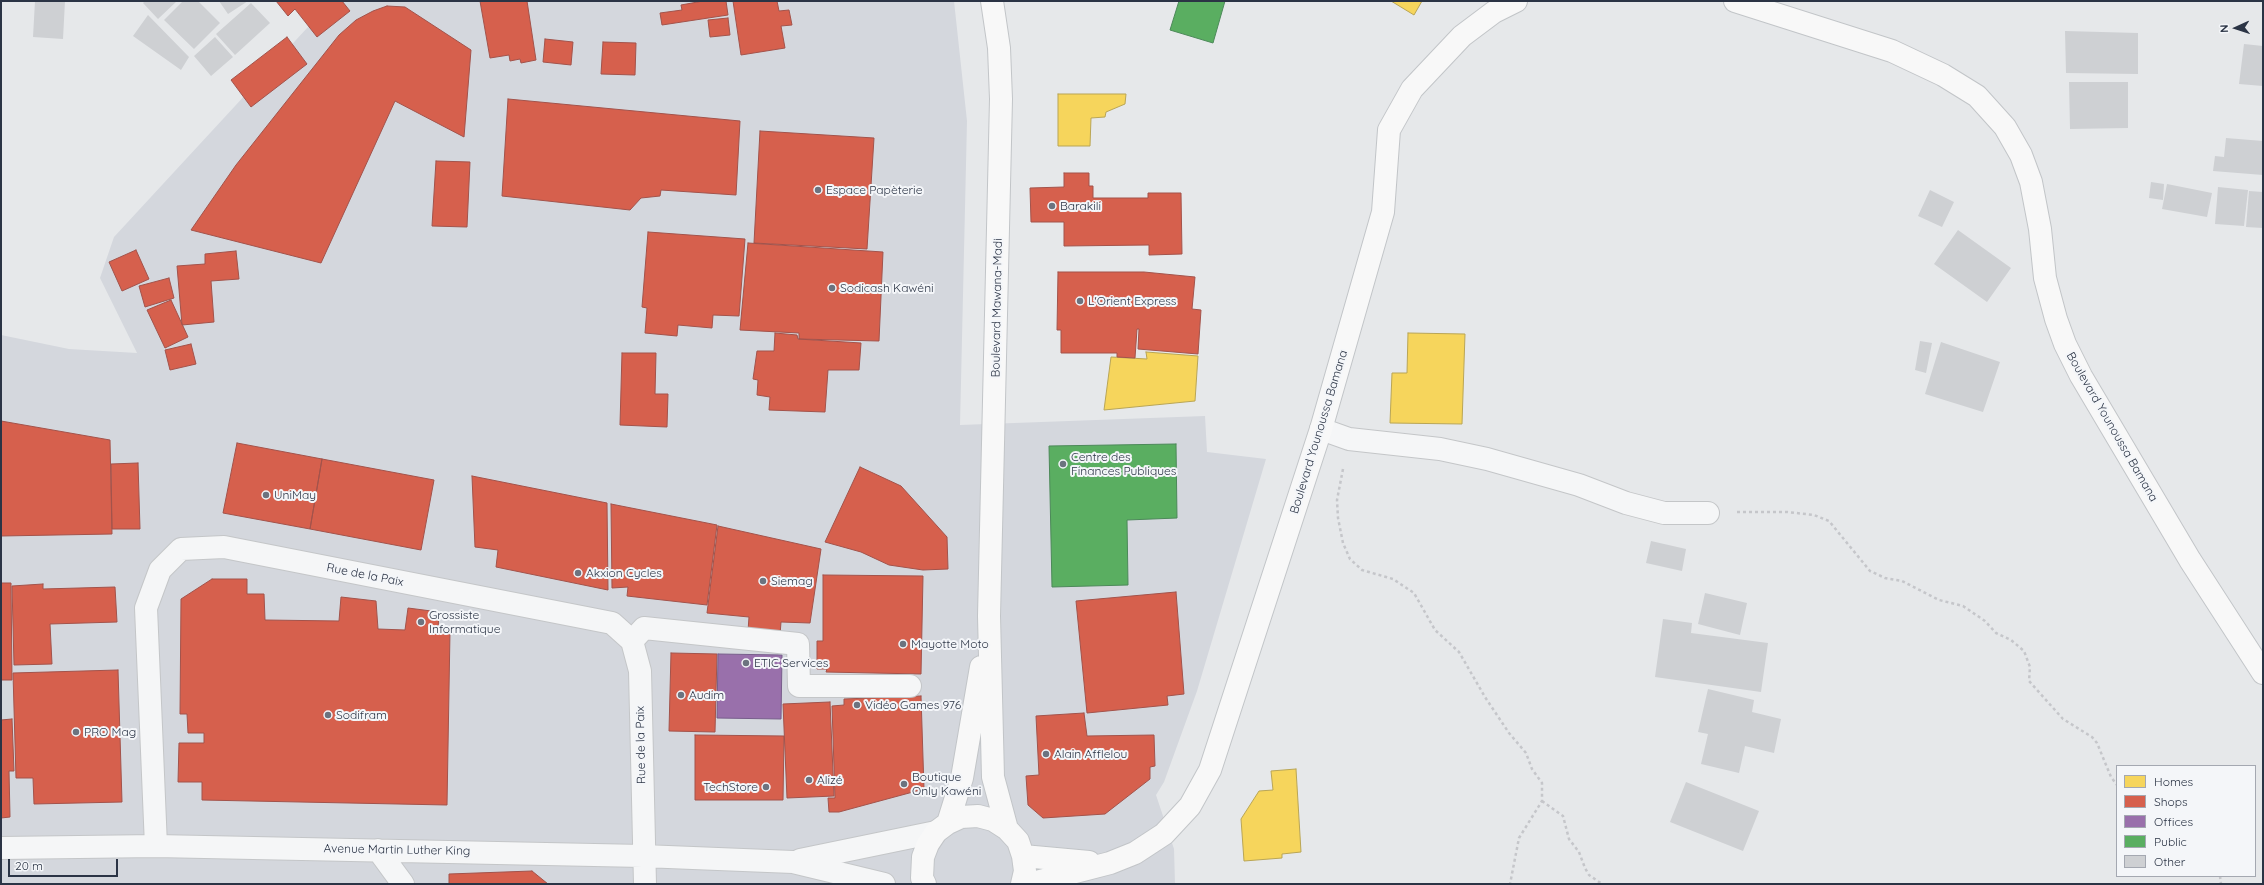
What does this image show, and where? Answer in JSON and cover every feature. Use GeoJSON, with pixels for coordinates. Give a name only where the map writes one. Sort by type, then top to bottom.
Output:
{"type":"FeatureCollection","features":[{"type":"Feature","properties":{"kind":"main road","name":"Boulevard Mawana-Madi"},"geometry":{"type":"LineString","coordinates":[[992,1],[999,48],[1001,99],[989,616],[993,777],[1007,829]]}},
{"type":"Feature","properties":{"kind":"main road","name":"Boulevard Younoussa Bamana"},"geometry":{"type":"LineString","coordinates":[[1029,884],[1110,864],[1135,853],[1164,834],[1190,806],[1210,770],[1321,429],[1383,212],[1389,130],[1412,89],[1462,36],[1494,12],[1516,1]]}},
{"type":"Feature","properties":{"kind":"main road","name":"Boulevard Younoussa Bamana"},"geometry":{"type":"LineString","coordinates":[[1735,1],[1892,51],[1928,68],[1977,96],[2005,127],[2021,156],[2030,182],[2040,229],[2045,278],[2056,319],[2065,344],[2081,376],[2186,553],[2263,673]]}},
{"type":"Feature","properties":{"kind":"main road","name":"Boulevard Mawana-Madi"},"geometry":{"type":"LineString","coordinates":[[925,884],[922,878],[923,857],[928,844],[942,827],[962,778],[989,616]]}},
{"type":"Feature","properties":{"kind":"main road"},"geometry":{"type":"LineString","coordinates":[[942,827],[961,817],[978,816],[993,820],[1007,829],[1018,841],[1023,856],[1025,871],[1022,884]]}},
{"type":"Feature","properties":{"kind":"main road","name":"Boulevard Younoussa Bamana"},"geometry":{"type":"LineString","coordinates":[[1023,856],[1110,864]]}},
{"type":"Feature","properties":{"kind":"street"},"geometry":{"type":"LineString","coordinates":[[1321,429],[1349,439],[1440,449],[1487,459],[1580,485],[1626,503],[1664,513],[1708,513]]}},
{"type":"Feature","properties":{"kind":"street","name":"Rue de la Paix"},"geometry":{"type":"LineString","coordinates":[[156,846],[146,608],[160,570],[181,549],[224,547],[612,623],[632,640],[640,671],[643,856],[645,884]]}},
{"type":"Feature","properties":{"kind":"street"},"geometry":{"type":"LineString","coordinates":[[632,640],[644,628],[798,644],[799,686],[910,686]]}},
{"type":"Feature","properties":{"kind":"street","name":"Avenue Martin Luther King"},"geometry":{"type":"LineString","coordinates":[[793,862],[942,827]]}},
{"type":"Feature","properties":{"kind":"street","name":"Avenue Martin Luther King"},"geometry":{"type":"LineString","coordinates":[[1,848],[156,846],[643,856],[793,862],[884,884]]}},
{"type":"Feature","properties":{"kind":"street"},"geometry":{"type":"LineString","coordinates":[[378,850],[402,884]]}},
{"type":"Feature","properties":{"kind":"path"},"geometry":{"type":"LineString","coordinates":[[1349,439],[1337,500],[1338,518],[1343,543],[1350,558],[1362,570],[1393,579],[1414,593],[1435,630],[1459,652],[1485,697],[1509,733],[1526,753],[1532,769],[1542,783],[1542,801],[1519,838],[1510,884]]}},
{"type":"Feature","properties":{"kind":"path"},"geometry":{"type":"LineString","coordinates":[[1708,513],[1778,511],[1821,518],[1829,521],[1836,528],[1870,571],[1885,578],[1902,580],[1931,596],[1971,610],[1996,633],[2011,640],[2024,651],[2030,667],[2029,680],[2063,719],[2092,736],[2097,743],[2111,777],[2116,784]]}},
{"type":"Feature","properties":{"kind":"path"},"geometry":{"type":"LineString","coordinates":[[1542,801],[1563,816],[1569,839],[1579,852],[1585,868],[1590,875],[1602,884]]}},
{"type":"Feature","properties":{"kind":"shaded area"},"geometry":{"type":"Polygon","coordinates":[[[332,1],[954,1],[967,121],[960,425],[1205,416],[1207,452],[1266,459],[1197,691],[1164,782],[1156,795],[1174,849],[1175,884],[1,884],[1,335],[69,349],[137,353],[100,278],[114,237],[332,1]]]}},
{"type":"Feature","properties":{"kind":"building: Homes"},"geometry":{"type":"Polygon","coordinates":[[[1391,1],[1422,1],[1414,15],[1391,1]]]}},
{"type":"Feature","properties":{"kind":"building: Homes"},"geometry":{"type":"Polygon","coordinates":[[[1058,94],[1126,94],[1125,104],[1106,112],[1105,117],[1091,118],[1090,146],[1058,146],[1058,94]]]}},
{"type":"Feature","properties":{"kind":"building: Homes"},"geometry":{"type":"Polygon","coordinates":[[[1408,333],[1465,334],[1462,424],[1390,423],[1392,373],[1407,373],[1408,333]]]}},
{"type":"Feature","properties":{"kind":"building: Homes"},"geometry":{"type":"Polygon","coordinates":[[[1146,352],[1198,356],[1195,401],[1104,410],[1111,357],[1147,359],[1146,352]]]}},
{"type":"Feature","properties":{"kind":"building: Homes"},"geometry":{"type":"Polygon","coordinates":[[[1296,769],[1301,852],[1282,854],[1282,858],[1244,861],[1241,819],[1259,791],[1273,790],[1271,771],[1296,769]]]}},
{"type":"Feature","properties":{"kind":"building: Shops"},"geometry":{"type":"Polygon","coordinates":[[[276,1],[342,1],[350,11],[317,37],[295,9],[288,16],[276,1]]]}},
{"type":"Feature","properties":{"kind":"building: Shops"},"geometry":{"type":"Polygon","coordinates":[[[480,1],[527,1],[536,60],[521,63],[520,59],[510,61],[509,55],[490,58],[480,1]]]}},
{"type":"Feature","properties":{"kind":"building: Shops"},"geometry":{"type":"Polygon","coordinates":[[[703,1],[726,1],[728,15],[662,25],[660,13],[682,10],[681,5],[703,1]]]}},
{"type":"Feature","properties":{"kind":"building: Shops"},"geometry":{"type":"Polygon","coordinates":[[[733,1],[777,1],[779,11],[789,10],[792,25],[781,26],[785,48],[741,55],[733,1]]]}},
{"type":"Feature","properties":{"kind":"building: Shops"},"geometry":{"type":"Polygon","coordinates":[[[387,6],[405,7],[471,50],[464,137],[395,101],[321,263],[191,230],[236,165],[339,35],[356,20],[373,11],[387,6]]]}},
{"type":"Feature","properties":{"kind":"building: Shops"},"geometry":{"type":"Polygon","coordinates":[[[728,18],[730,35],[710,37],[708,20],[728,18]]]}},
{"type":"Feature","properties":{"kind":"building: Shops"},"geometry":{"type":"Polygon","coordinates":[[[287,37],[307,64],[251,107],[231,80],[287,37]]]}},
{"type":"Feature","properties":{"kind":"building: Shops"},"geometry":{"type":"Polygon","coordinates":[[[545,39],[573,42],[571,65],[543,62],[545,39]]]}},
{"type":"Feature","properties":{"kind":"building: Shops"},"geometry":{"type":"Polygon","coordinates":[[[603,42],[636,43],[635,75],[601,74],[603,42]]]}},
{"type":"Feature","properties":{"kind":"building: Shops"},"geometry":{"type":"Polygon","coordinates":[[[508,99],[740,121],[736,195],[661,190],[660,196],[641,198],[630,210],[502,196],[508,99]]]}},
{"type":"Feature","properties":{"kind":"building: Shops"},"geometry":{"type":"Polygon","coordinates":[[[760,131],[874,138],[867,249],[754,243],[760,131]]]}},
{"type":"Feature","properties":{"kind":"building: Shops"},"geometry":{"type":"Polygon","coordinates":[[[436,161],[470,162],[467,227],[432,226],[436,161]]]}},
{"type":"Feature","properties":{"kind":"building: Shops"},"geometry":{"type":"Polygon","coordinates":[[[1064,173],[1089,173],[1089,186],[1093,186],[1093,198],[1148,198],[1148,193],[1181,193],[1182,254],[1149,255],[1149,245],[1064,246],[1064,222],[1031,222],[1030,188],[1064,187],[1064,173]]]}},
{"type":"Feature","properties":{"kind":"building: Shops"},"geometry":{"type":"Polygon","coordinates":[[[648,232],[745,239],[739,316],[713,315],[712,328],[678,325],[677,336],[645,333],[647,308],[642,307],[648,232]]]}},
{"type":"Feature","properties":{"kind":"building: Shops"},"geometry":{"type":"Polygon","coordinates":[[[748,243],[883,252],[879,341],[799,339],[799,333],[740,330],[748,243]]]}},
{"type":"Feature","properties":{"kind":"building: Shops"},"geometry":{"type":"Polygon","coordinates":[[[136,250],[149,279],[122,291],[109,262],[136,250]]]}},
{"type":"Feature","properties":{"kind":"building: Shops"},"geometry":{"type":"Polygon","coordinates":[[[236,251],[239,279],[211,281],[214,322],[182,325],[177,266],[205,264],[205,254],[236,251]]]}},
{"type":"Feature","properties":{"kind":"building: Shops"},"geometry":{"type":"Polygon","coordinates":[[[1058,272],[1144,272],[1195,277],[1192,309],[1201,310],[1198,354],[1138,349],[1139,329],[1137,329],[1135,358],[1117,357],[1117,353],[1061,353],[1061,330],[1057,330],[1058,272]]]}},
{"type":"Feature","properties":{"kind":"building: Shops"},"geometry":{"type":"Polygon","coordinates":[[[169,278],[174,298],[145,307],[139,286],[169,278]]]}},
{"type":"Feature","properties":{"kind":"building: Shops"},"geometry":{"type":"Polygon","coordinates":[[[171,300],[188,337],[165,348],[147,310],[171,300]]]}},
{"type":"Feature","properties":{"kind":"building: Shops"},"geometry":{"type":"Polygon","coordinates":[[[775,333],[797,335],[798,339],[861,343],[859,370],[828,370],[825,412],[769,410],[770,397],[757,395],[758,380],[753,379],[757,351],[774,351],[775,333]]]}},
{"type":"Feature","properties":{"kind":"building: Shops"},"geometry":{"type":"Polygon","coordinates":[[[191,344],[196,364],[170,370],[165,350],[191,344]]]}},
{"type":"Feature","properties":{"kind":"building: Shops"},"geometry":{"type":"Polygon","coordinates":[[[622,353],[656,353],[655,394],[668,394],[667,427],[620,425],[622,353]]]}},
{"type":"Feature","properties":{"kind":"building: Shops"},"geometry":{"type":"Polygon","coordinates":[[[1,421],[110,440],[112,534],[1,536],[1,421]]]}},
{"type":"Feature","properties":{"kind":"building: Shops"},"geometry":{"type":"Polygon","coordinates":[[[237,443],[322,459],[310,529],[223,513],[237,443]]]}},
{"type":"Feature","properties":{"kind":"building: Shops"},"geometry":{"type":"Polygon","coordinates":[[[322,459],[434,480],[421,550],[310,529],[322,459]]]}},
{"type":"Feature","properties":{"kind":"building: Shops"},"geometry":{"type":"Polygon","coordinates":[[[138,463],[140,529],[112,529],[111,464],[138,463]]]}},
{"type":"Feature","properties":{"kind":"building: Shops"},"geometry":{"type":"Polygon","coordinates":[[[860,467],[901,486],[947,537],[948,569],[923,570],[889,565],[861,552],[825,542],[860,467]]]}},
{"type":"Feature","properties":{"kind":"building: Shops"},"geometry":{"type":"Polygon","coordinates":[[[472,476],[607,503],[608,590],[496,567],[498,550],[475,547],[472,476]]]}},
{"type":"Feature","properties":{"kind":"building: Shops"},"geometry":{"type":"Polygon","coordinates":[[[611,504],[717,525],[707,605],[627,596],[628,587],[612,588],[611,504]]]}},
{"type":"Feature","properties":{"kind":"building: Shops"},"geometry":{"type":"Polygon","coordinates":[[[718,526],[821,549],[810,623],[781,622],[780,635],[748,631],[749,617],[707,613],[718,526]]]}},
{"type":"Feature","properties":{"kind":"building: Shops"},"geometry":{"type":"Polygon","coordinates":[[[823,575],[923,576],[921,674],[826,672],[827,669],[817,669],[817,641],[823,641],[823,575]]]}},
{"type":"Feature","properties":{"kind":"building: Shops"},"geometry":{"type":"Polygon","coordinates":[[[212,579],[247,579],[247,594],[264,594],[265,620],[339,621],[341,597],[376,601],[378,629],[405,630],[408,608],[439,612],[438,631],[450,631],[447,805],[202,800],[202,782],[178,782],[179,743],[204,743],[204,733],[188,733],[187,714],[180,714],[181,599],[212,579]]]}},
{"type":"Feature","properties":{"kind":"building: Shops"},"geometry":{"type":"Polygon","coordinates":[[[1,583],[11,583],[12,680],[1,680],[1,583]]]}},
{"type":"Feature","properties":{"kind":"building: Shops"},"geometry":{"type":"Polygon","coordinates":[[[43,584],[43,589],[115,587],[117,622],[50,624],[52,664],[14,665],[12,586],[43,584]]]}},
{"type":"Feature","properties":{"kind":"building: Shops"},"geometry":{"type":"Polygon","coordinates":[[[1176,592],[1184,694],[1167,696],[1168,705],[1087,713],[1076,601],[1176,592]]]}},
{"type":"Feature","properties":{"kind":"building: Shops"},"geometry":{"type":"Polygon","coordinates":[[[671,653],[717,654],[715,732],[669,731],[671,653]]]}},
{"type":"Feature","properties":{"kind":"building: Shops"},"geometry":{"type":"Polygon","coordinates":[[[118,670],[122,802],[34,804],[33,778],[16,778],[13,673],[118,670]]]}},
{"type":"Feature","properties":{"kind":"building: Shops"},"geometry":{"type":"Polygon","coordinates":[[[921,696],[924,789],[839,812],[829,812],[828,798],[835,798],[832,706],[844,705],[844,699],[921,696]]]}},
{"type":"Feature","properties":{"kind":"building: Shops"},"geometry":{"type":"Polygon","coordinates":[[[830,702],[834,796],[787,798],[783,704],[830,702]]]}},
{"type":"Feature","properties":{"kind":"building: Shops"},"geometry":{"type":"Polygon","coordinates":[[[1084,713],[1087,736],[1154,735],[1155,766],[1150,767],[1150,779],[1105,814],[1043,818],[1028,805],[1026,776],[1039,775],[1036,716],[1084,713]]]}},
{"type":"Feature","properties":{"kind":"building: Shops"},"geometry":{"type":"Polygon","coordinates":[[[12,719],[14,771],[9,771],[10,817],[1,818],[1,720],[12,719]]]}},
{"type":"Feature","properties":{"kind":"building: Shops"},"geometry":{"type":"Polygon","coordinates":[[[695,735],[784,736],[783,800],[695,800],[695,735]]]}},
{"type":"Feature","properties":{"kind":"building: Shops"},"geometry":{"type":"Polygon","coordinates":[[[532,871],[548,884],[449,884],[449,874],[532,871]]]}},
{"type":"Feature","properties":{"kind":"building: Offices"},"geometry":{"type":"Polygon","coordinates":[[[718,654],[782,655],[781,719],[717,718],[718,654]]]}},
{"type":"Feature","properties":{"kind":"building: Public"},"geometry":{"type":"Polygon","coordinates":[[[1179,1],[1225,1],[1213,43],[1170,30],[1179,1]]]}},
{"type":"Feature","properties":{"kind":"building: Public"},"geometry":{"type":"Polygon","coordinates":[[[1176,444],[1177,518],[1127,520],[1128,585],[1052,587],[1049,446],[1176,444]]]}},
{"type":"Feature","properties":{"kind":"building: Other"},"geometry":{"type":"Polygon","coordinates":[[[35,1],[65,1],[63,39],[33,37],[35,1]]]}},
{"type":"Feature","properties":{"kind":"building: Other"},"geometry":{"type":"Polygon","coordinates":[[[145,1],[177,1],[158,19],[143,3],[145,1]]]}},
{"type":"Feature","properties":{"kind":"building: Other"},"geometry":{"type":"Polygon","coordinates":[[[183,1],[198,1],[220,23],[194,49],[164,20],[183,1]]]}},
{"type":"Feature","properties":{"kind":"building: Other"},"geometry":{"type":"Polygon","coordinates":[[[219,1],[248,1],[228,14],[219,1]]]}},
{"type":"Feature","properties":{"kind":"building: Other"},"geometry":{"type":"Polygon","coordinates":[[[251,3],[270,23],[235,55],[216,34],[251,3]]]}},
{"type":"Feature","properties":{"kind":"building: Other"},"geometry":{"type":"Polygon","coordinates":[[[148,15],[189,57],[181,70],[133,36],[148,15]]]}},
{"type":"Feature","properties":{"kind":"building: Other"},"geometry":{"type":"Polygon","coordinates":[[[2065,31],[2138,33],[2138,74],[2066,73],[2065,31]]]}},
{"type":"Feature","properties":{"kind":"building: Other"},"geometry":{"type":"Polygon","coordinates":[[[215,37],[233,57],[211,76],[194,56],[215,37]]]}},
{"type":"Feature","properties":{"kind":"building: Other"},"geometry":{"type":"Polygon","coordinates":[[[2244,44],[2263,46],[2263,86],[2239,84],[2244,44]]]}},
{"type":"Feature","properties":{"kind":"building: Other"},"geometry":{"type":"Polygon","coordinates":[[[2069,82],[2128,82],[2128,128],[2070,129],[2069,82]]]}},
{"type":"Feature","properties":{"kind":"building: Other"},"geometry":{"type":"Polygon","coordinates":[[[2226,138],[2263,141],[2263,175],[2213,171],[2215,156],[2224,157],[2226,138]]]}},
{"type":"Feature","properties":{"kind":"building: Other"},"geometry":{"type":"Polygon","coordinates":[[[2151,182],[2164,184],[2163,200],[2149,198],[2151,182]]]}},
{"type":"Feature","properties":{"kind":"building: Other"},"geometry":{"type":"Polygon","coordinates":[[[2167,184],[2212,193],[2207,217],[2162,209],[2167,184]]]}},
{"type":"Feature","properties":{"kind":"building: Other"},"geometry":{"type":"Polygon","coordinates":[[[2218,187],[2248,190],[2244,226],[2215,224],[2218,187]]]}},
{"type":"Feature","properties":{"kind":"building: Other"},"geometry":{"type":"Polygon","coordinates":[[[1930,190],[1954,202],[1942,227],[1918,216],[1930,190]]]}},
{"type":"Feature","properties":{"kind":"building: Other"},"geometry":{"type":"Polygon","coordinates":[[[2249,191],[2263,192],[2263,228],[2246,227],[2249,191]]]}},
{"type":"Feature","properties":{"kind":"building: Other"},"geometry":{"type":"Polygon","coordinates":[[[1958,230],[2011,268],[1987,302],[1934,264],[1958,230]]]}},
{"type":"Feature","properties":{"kind":"building: Other"},"geometry":{"type":"Polygon","coordinates":[[[1920,341],[1932,343],[1926,373],[1915,370],[1920,341]]]}},
{"type":"Feature","properties":{"kind":"building: Other"},"geometry":{"type":"Polygon","coordinates":[[[1941,342],[2000,362],[1983,412],[1925,394],[1941,342]]]}},
{"type":"Feature","properties":{"kind":"building: Other"},"geometry":{"type":"Polygon","coordinates":[[[1651,541],[1686,549],[1682,571],[1646,563],[1651,541]]]}},
{"type":"Feature","properties":{"kind":"building: Other"},"geometry":{"type":"Polygon","coordinates":[[[1705,593],[1747,603],[1740,635],[1698,624],[1705,593]]]}},
{"type":"Feature","properties":{"kind":"building: Other"},"geometry":{"type":"Polygon","coordinates":[[[1663,619],[1692,623],[1691,633],[1768,643],[1761,692],[1655,677],[1663,619]]]}},
{"type":"Feature","properties":{"kind":"building: Other"},"geometry":{"type":"Polygon","coordinates":[[[1708,689],[1754,700],[1752,712],[1781,719],[1774,753],[1745,746],[1739,773],[1701,764],[1708,734],[1698,732],[1708,689]]]}},
{"type":"Feature","properties":{"kind":"building: Other"},"geometry":{"type":"Polygon","coordinates":[[[1686,782],[1759,811],[1743,851],[1670,822],[1686,782]]]}},
{"type":"Feature","properties":{"kind":"place","name":"Espace Papèterie"},"geometry":{"type":"Point","coordinates":[818,190]}},
{"type":"Feature","properties":{"kind":"place","name":"Barakili"},"geometry":{"type":"Point","coordinates":[1052,206]}},
{"type":"Feature","properties":{"kind":"place","name":"Sodicash Kawéni"},"geometry":{"type":"Point","coordinates":[832,288]}},
{"type":"Feature","properties":{"kind":"place","name":"L'Orient Express"},"geometry":{"type":"Point","coordinates":[1080,301]}},
{"type":"Feature","properties":{"kind":"place","name":"Centre des Finances Publiques"},"geometry":{"type":"Point","coordinates":[1063,464]}},
{"type":"Feature","properties":{"kind":"place","name":"UniMay"},"geometry":{"type":"Point","coordinates":[266,495]}},
{"type":"Feature","properties":{"kind":"place","name":"Akxion Cycles"},"geometry":{"type":"Point","coordinates":[578,573]}},
{"type":"Feature","properties":{"kind":"place","name":"Siemag"},"geometry":{"type":"Point","coordinates":[763,581]}},
{"type":"Feature","properties":{"kind":"place","name":"Grossiste Informatique"},"geometry":{"type":"Point","coordinates":[421,622]}},
{"type":"Feature","properties":{"kind":"place","name":"Mayotte Moto"},"geometry":{"type":"Point","coordinates":[903,644]}},
{"type":"Feature","properties":{"kind":"place","name":"ETIC Services"},"geometry":{"type":"Point","coordinates":[746,663]}},
{"type":"Feature","properties":{"kind":"place","name":"Audim"},"geometry":{"type":"Point","coordinates":[681,695]}},
{"type":"Feature","properties":{"kind":"place","name":"Vidéo Games 976"},"geometry":{"type":"Point","coordinates":[857,705]}},
{"type":"Feature","properties":{"kind":"place","name":"Sodifram"},"geometry":{"type":"Point","coordinates":[328,715]}},
{"type":"Feature","properties":{"kind":"place","name":"PRO Mag"},"geometry":{"type":"Point","coordinates":[76,732]}},
{"type":"Feature","properties":{"kind":"place","name":"Alain Afflelou"},"geometry":{"type":"Point","coordinates":[1046,754]}},
{"type":"Feature","properties":{"kind":"place","name":"Alizé"},"geometry":{"type":"Point","coordinates":[809,780]}},
{"type":"Feature","properties":{"kind":"place","name":"Boutique Only Kawéni"},"geometry":{"type":"Point","coordinates":[904,784]}},
{"type":"Feature","properties":{"kind":"place","name":"TechStore"},"geometry":{"type":"Point","coordinates":[766,787]}}]}
